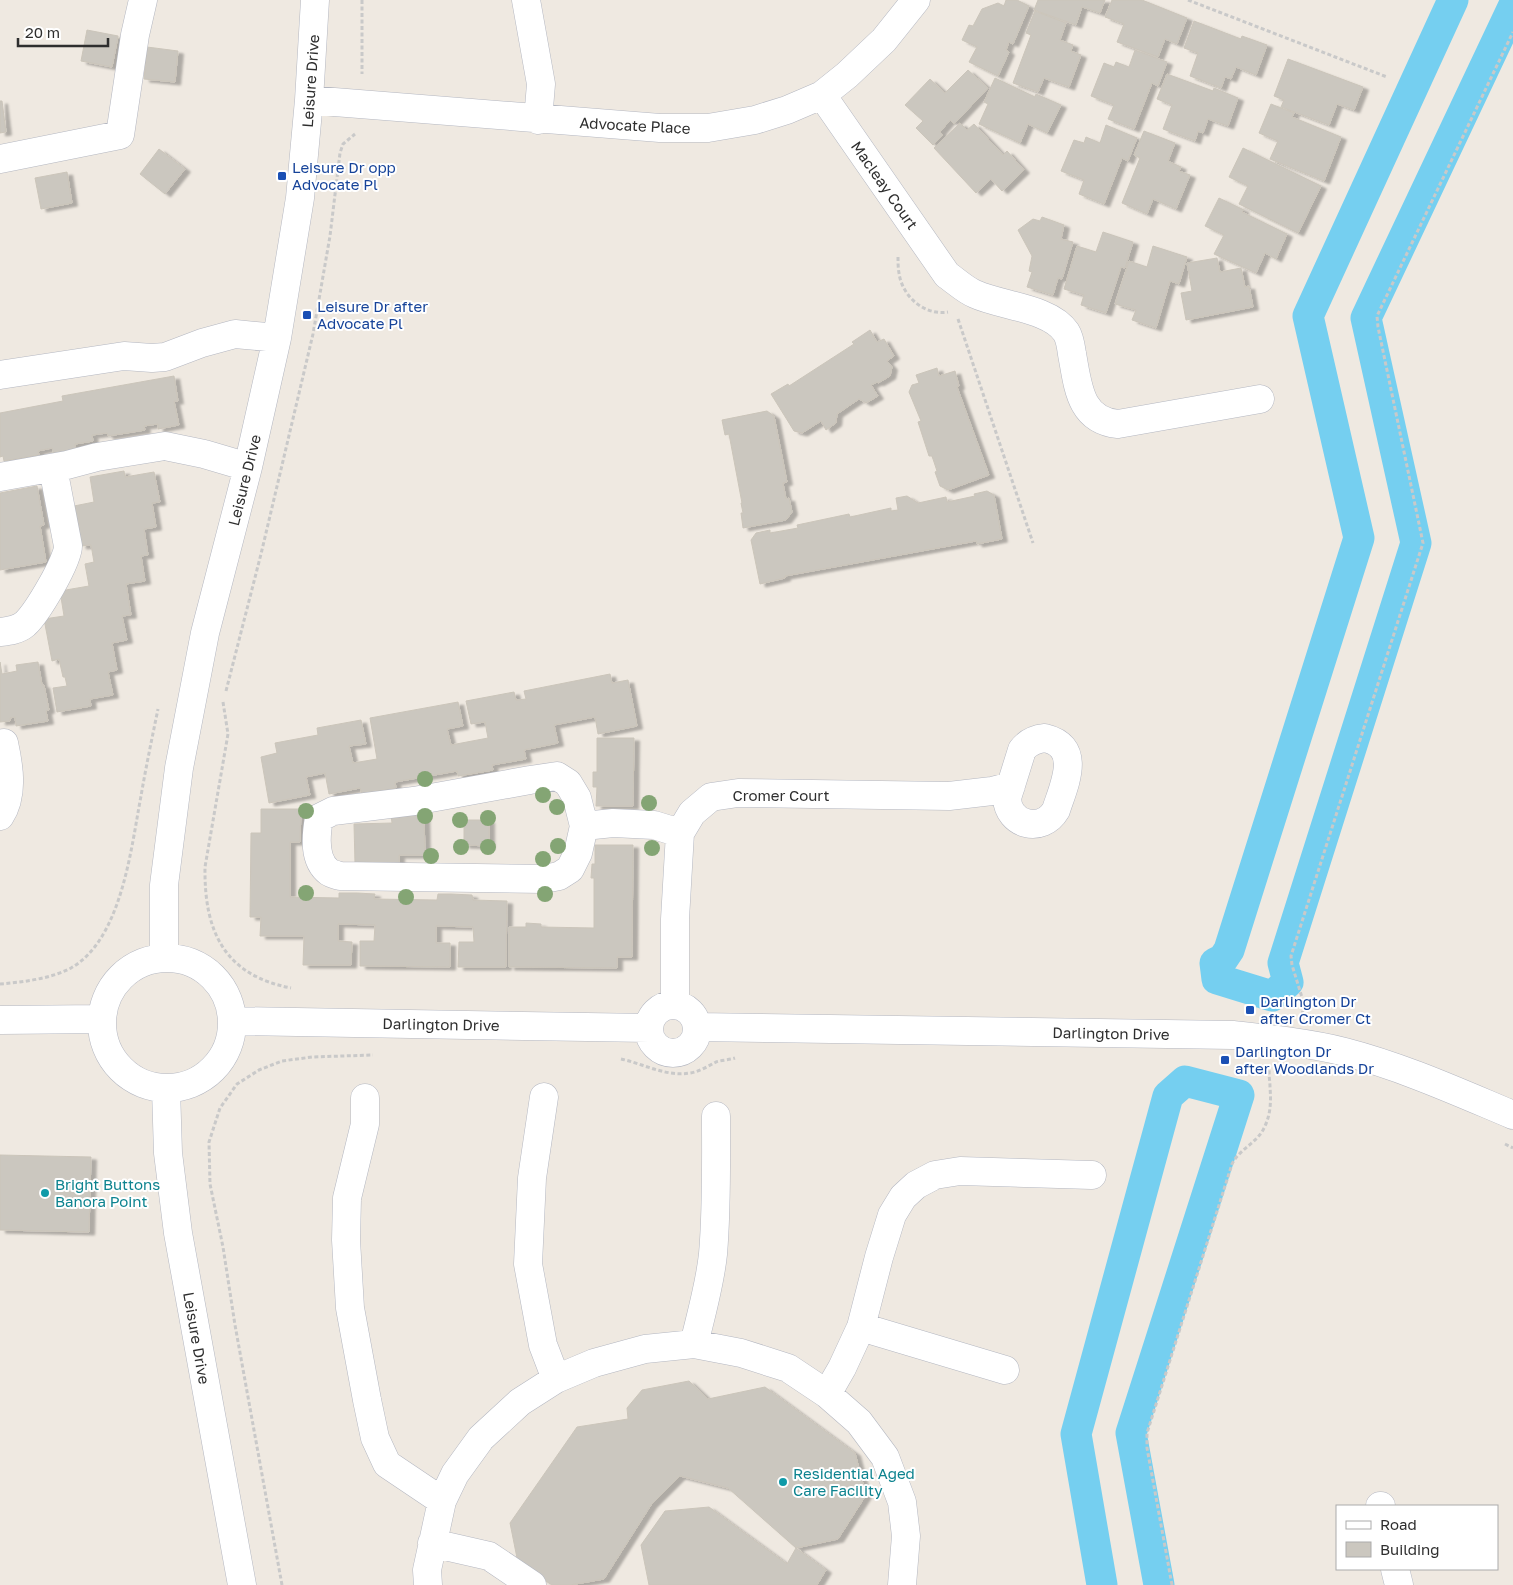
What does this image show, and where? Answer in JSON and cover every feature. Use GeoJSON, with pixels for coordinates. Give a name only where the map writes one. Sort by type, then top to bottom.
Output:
{"type":"FeatureCollection","features":[{"type":"Feature","properties":{"kind":"street"},"geometry":{"type":"LineString","coordinates":[[0,159],[120,135],[135,35],[144,0]]}},
{"type":"Feature","properties":{"kind":"street","name":"Leisure Drive"},"geometry":{"type":"LineString","coordinates":[[164,958],[164,885],[179,768],[205,633],[248,467],[277,338],[300,198],[310,100],[315,0]]}},
{"type":"Feature","properties":{"kind":"street"},"geometry":{"type":"LineString","coordinates":[[526,0],[541,84],[538,120]]}},
{"type":"Feature","properties":{"kind":"street","name":"Advocate Place"},"geometry":{"type":"LineString","coordinates":[[310,100],[538,120],[660,128],[708,128],[769,116],[822,95],[847,75],[884,40],[916,0]]}},
{"type":"Feature","properties":{"kind":"street","name":"Macleay Court"},"geometry":{"type":"LineString","coordinates":[[822,95],[947,275],[975,294],[1046,316],[1062,327],[1069,338],[1083,402],[1091,412],[1105,422],[1118,424],[1260,399]]}},
{"type":"Feature","properties":{"kind":"street"},"geometry":{"type":"LineString","coordinates":[[0,375],[124,356],[165,357],[202,343],[235,334],[277,338]]}},
{"type":"Feature","properties":{"kind":"street"},"geometry":{"type":"LineString","coordinates":[[0,477],[53,468],[97,457],[165,446],[184,449],[248,467]]}},
{"type":"Feature","properties":{"kind":"street"},"geometry":{"type":"LineString","coordinates":[[0,632],[20,627],[30,619],[49,589],[66,556],[68,546],[53,468]]}},
{"type":"Feature","properties":{"kind":"street"},"geometry":{"type":"LineString","coordinates":[[0,816],[7,801],[9,773],[4,743]]}},
{"type":"Feature","properties":{"kind":"street"},"geometry":{"type":"LineString","coordinates":[[557,776],[568,783],[577,798],[584,826],[578,853],[570,869],[559,876],[544,879],[340,876],[328,871],[317,855],[316,832],[319,818],[333,811],[414,801],[557,776]]}},
{"type":"Feature","properties":{"kind":"street","name":"Cromer Court"},"geometry":{"type":"LineString","coordinates":[[675,1005],[675,919],[680,833],[692,813],[711,798],[738,793],[948,796],[992,791],[1011,786]]}},
{"type":"Feature","properties":{"kind":"street"},"geometry":{"type":"LineString","coordinates":[[584,826],[613,823],[654,825],[680,833]]}},
{"type":"Feature","properties":{"kind":"street"},"geometry":{"type":"LineString","coordinates":[[164,958],[181,959],[197,966],[211,976],[222,989],[229,1004],[232,1021],[230,1038],[224,1055],[213,1070],[200,1080],[183,1087],[166,1089],[140,1083],[119,1068],[108,1054],[101,1020],[104,1004],[111,989],[121,976],[134,966],[148,960],[164,958]]}},
{"type":"Feature","properties":{"kind":"street"},"geometry":{"type":"LineString","coordinates":[[675,1005],[688,1010],[697,1028],[693,1042],[681,1051],[674,1053],[659,1048],[650,1036],[649,1028],[654,1014],[660,1008],[675,1005]]}},
{"type":"Feature","properties":{"kind":"street"},"geometry":{"type":"LineString","coordinates":[[0,1020],[101,1020]]}},
{"type":"Feature","properties":{"kind":"street","name":"Darlington Drive"},"geometry":{"type":"LineString","coordinates":[[232,1021],[649,1028]]}},
{"type":"Feature","properties":{"kind":"street","name":"Darlington Drive"},"geometry":{"type":"LineString","coordinates":[[697,1028],[1232,1035],[1286,1041],[1344,1052],[1427,1079],[1513,1115]]}},
{"type":"Feature","properties":{"kind":"street","name":"Leisure Drive"},"geometry":{"type":"LineString","coordinates":[[166,1089],[168,1153],[178,1233],[242,1585]]}},
{"type":"Feature","properties":{"kind":"street"},"geometry":{"type":"LineString","coordinates":[[544,1097],[532,1178],[528,1264],[543,1345],[556,1379]]}},
{"type":"Feature","properties":{"kind":"street"},"geometry":{"type":"LineString","coordinates":[[365,1098],[365,1124],[347,1198],[346,1240],[350,1308],[366,1400],[375,1438],[387,1464],[442,1501]]}},
{"type":"Feature","properties":{"kind":"street"},"geometry":{"type":"LineString","coordinates":[[694,1344],[712,1256],[716,1200],[716,1116]]}},
{"type":"Feature","properties":{"kind":"street"},"geometry":{"type":"LineString","coordinates":[[827,1394],[842,1368],[861,1327],[878,1257],[892,1215],[903,1197],[916,1185],[935,1175],[960,1171],[1092,1175]]}},
{"type":"Feature","properties":{"kind":"street"},"geometry":{"type":"LineString","coordinates":[[861,1327],[1005,1370]]}},
{"type":"Feature","properties":{"kind":"street"},"geometry":{"type":"LineString","coordinates":[[428,1585],[427,1570],[442,1501],[455,1474],[481,1438],[520,1402],[556,1379],[594,1363],[645,1348],[694,1344],[741,1353],[788,1368],[827,1394],[859,1422],[885,1457],[902,1502],[906,1536],[902,1585]]}},
{"type":"Feature","properties":{"kind":"street"},"geometry":{"type":"LineString","coordinates":[[432,1543],[489,1556],[532,1585]]}},
{"type":"Feature","properties":{"kind":"street"},"geometry":{"type":"LineString","coordinates":[[1395,1570],[1399,1585]]}},
{"type":"Feature","properties":{"kind":"path"},"geometry":{"type":"LineString","coordinates":[[362,0],[362,78]]}},
{"type":"Feature","properties":{"kind":"path"},"geometry":{"type":"LineString","coordinates":[[1188,0],[1387,77]]}},
{"type":"Feature","properties":{"kind":"path"},"geometry":{"type":"LineString","coordinates":[[1172,1585],[1147,1448],[1147,1433],[1232,1164],[1238,1153],[1257,1139],[1265,1126],[1270,1104],[1269,1069],[1302,1015],[1304,1004],[1291,956],[1423,543],[1377,316],[1513,32]]}},
{"type":"Feature","properties":{"kind":"path"},"geometry":{"type":"LineString","coordinates":[[225,692],[261,554],[313,334],[330,236],[340,153],[343,144],[358,132]]}},
{"type":"Feature","properties":{"kind":"path"},"geometry":{"type":"LineString","coordinates":[[898,255],[901,280],[907,293],[919,306],[934,312],[943,313],[955,310],[1033,543]]}},
{"type":"Feature","properties":{"kind":"path"},"geometry":{"type":"LineString","coordinates":[[0,984],[47,976],[70,968],[89,954],[105,931],[127,869],[160,700]]}},
{"type":"Feature","properties":{"kind":"path"},"geometry":{"type":"LineString","coordinates":[[223,702],[228,734],[205,867],[207,910],[212,928],[222,946],[244,970],[259,979],[291,988]]}},
{"type":"Feature","properties":{"kind":"building"},"geometry":{"type":"Polygon","coordinates":[[[1006,0],[1017,0],[1029,6],[1013,44],[1009,42],[1006,50],[1009,52],[998,76],[969,62],[977,47],[962,40],[969,25],[973,26],[982,9],[998,3],[1004,6],[1006,0]]]}},
{"type":"Feature","properties":{"kind":"building"},"geometry":{"type":"Polygon","coordinates":[[[1038,0],[1105,0],[1100,13],[1082,7],[1076,25],[1034,10],[1038,0]]]}},
{"type":"Feature","properties":{"kind":"building"},"geometry":{"type":"Polygon","coordinates":[[[1112,0],[1142,0],[1187,18],[1177,44],[1165,39],[1158,57],[1117,42],[1124,24],[1105,17],[1112,0]]]}},
{"type":"Feature","properties":{"kind":"building"},"geometry":{"type":"Polygon","coordinates":[[[1035,11],[1066,23],[1060,40],[1073,45],[1071,51],[1081,55],[1069,87],[1044,78],[1038,92],[1013,83],[1031,35],[1026,33],[1035,11]]]}},
{"type":"Feature","properties":{"kind":"building"},"geometry":{"type":"Polygon","coordinates":[[[1194,21],[1241,39],[1242,36],[1267,45],[1256,75],[1236,67],[1231,79],[1225,77],[1221,88],[1190,76],[1198,53],[1184,48],[1194,21]]]}},
{"type":"Feature","properties":{"kind":"building"},"geometry":{"type":"Polygon","coordinates":[[[87,30],[118,36],[112,67],[81,61],[87,30]]]}},
{"type":"Feature","properties":{"kind":"building"},"geometry":{"type":"Polygon","coordinates":[[[147,47],[178,51],[175,82],[144,79],[147,47]]]}},
{"type":"Feature","properties":{"kind":"building"},"geometry":{"type":"Polygon","coordinates":[[[1135,50],[1167,62],[1158,86],[1152,83],[1134,129],[1108,119],[1114,105],[1091,96],[1104,63],[1114,67],[1116,62],[1129,67],[1135,50]]]}},
{"type":"Feature","properties":{"kind":"building"},"geometry":{"type":"Polygon","coordinates":[[[1288,59],[1363,87],[1354,110],[1337,104],[1329,125],[1281,107],[1284,100],[1274,96],[1288,59]]]}},
{"type":"Feature","properties":{"kind":"building"},"geometry":{"type":"Polygon","coordinates":[[[968,70],[988,88],[954,124],[950,120],[940,132],[943,135],[933,145],[916,128],[923,121],[905,105],[930,79],[945,93],[968,70]]]}},
{"type":"Feature","properties":{"kind":"building"},"geometry":{"type":"Polygon","coordinates":[[[1167,74],[1213,91],[1214,88],[1238,98],[1228,126],[1208,119],[1203,133],[1198,131],[1195,141],[1163,129],[1172,105],[1157,99],[1167,74]]]}},
{"type":"Feature","properties":{"kind":"building"},"geometry":{"type":"Polygon","coordinates":[[[995,78],[1035,97],[1036,94],[1061,105],[1047,133],[1028,124],[1020,143],[979,124],[988,104],[984,102],[995,78]]]}},
{"type":"Feature","properties":{"kind":"building"},"geometry":{"type":"Polygon","coordinates":[[[0,101],[2,101],[6,132],[0,133],[0,101]]]}},
{"type":"Feature","properties":{"kind":"building"},"geometry":{"type":"Polygon","coordinates":[[[1271,104],[1294,113],[1292,117],[1341,137],[1324,181],[1270,159],[1278,141],[1259,133],[1271,104]]]}},
{"type":"Feature","properties":{"kind":"building"},"geometry":{"type":"Polygon","coordinates":[[[960,123],[967,130],[974,124],[1003,155],[1007,151],[1024,170],[1002,191],[991,179],[976,193],[934,148],[960,123]]]}},
{"type":"Feature","properties":{"kind":"building"},"geometry":{"type":"Polygon","coordinates":[[[1106,125],[1137,138],[1128,161],[1122,158],[1104,204],[1079,194],[1084,180],[1061,171],[1074,140],[1084,143],[1086,137],[1100,143],[1106,125]]]}},
{"type":"Feature","properties":{"kind":"building"},"geometry":{"type":"Polygon","coordinates":[[[1144,131],[1175,143],[1168,161],[1181,167],[1179,171],[1190,175],[1176,209],[1153,199],[1147,214],[1122,203],[1140,158],[1134,155],[1144,131]]]}},
{"type":"Feature","properties":{"kind":"building"},"geometry":{"type":"Polygon","coordinates":[[[1243,148],[1321,186],[1298,233],[1239,204],[1248,186],[1229,177],[1243,148]]]}},
{"type":"Feature","properties":{"kind":"building"},"geometry":{"type":"Polygon","coordinates":[[[159,149],[185,169],[165,194],[140,174],[159,149]]]}},
{"type":"Feature","properties":{"kind":"building"},"geometry":{"type":"Polygon","coordinates":[[[67,172],[72,203],[41,209],[35,178],[67,172]]]}},
{"type":"Feature","properties":{"kind":"building"},"geometry":{"type":"Polygon","coordinates":[[[1219,198],[1244,210],[1242,212],[1287,234],[1276,259],[1265,253],[1256,273],[1214,254],[1224,235],[1205,226],[1219,198]]]}},
{"type":"Feature","properties":{"kind":"building"},"geometry":{"type":"Polygon","coordinates":[[[1042,217],[1064,225],[1061,239],[1073,242],[1062,279],[1058,278],[1053,295],[1027,287],[1032,272],[1029,271],[1032,256],[1018,230],[1033,219],[1040,221],[1042,217]]]}},
{"type":"Feature","properties":{"kind":"building"},"geometry":{"type":"Polygon","coordinates":[[[1103,232],[1133,242],[1125,268],[1121,267],[1106,313],[1081,305],[1084,295],[1064,289],[1077,246],[1096,252],[1103,232]]]}},
{"type":"Feature","properties":{"kind":"building"},"geometry":{"type":"Polygon","coordinates":[[[1153,246],[1187,257],[1179,284],[1170,281],[1156,328],[1132,320],[1136,310],[1115,304],[1129,261],[1147,267],[1153,246]]]}},
{"type":"Feature","properties":{"kind":"building"},"geometry":{"type":"Polygon","coordinates":[[[1217,258],[1220,272],[1241,268],[1245,287],[1249,286],[1253,307],[1186,320],[1181,293],[1192,291],[1187,263],[1217,258]]]}},
{"type":"Feature","properties":{"kind":"building"},"geometry":{"type":"Polygon","coordinates":[[[870,330],[877,342],[884,339],[894,356],[887,361],[892,367],[890,376],[871,385],[878,396],[866,403],[859,399],[837,414],[836,423],[826,430],[821,421],[802,433],[794,431],[771,394],[788,384],[789,386],[854,344],[852,342],[870,330]]]}},
{"type":"Feature","properties":{"kind":"building"},"geometry":{"type":"Polygon","coordinates":[[[937,368],[939,376],[955,371],[959,386],[957,387],[989,475],[948,490],[940,486],[932,456],[929,456],[918,422],[921,421],[909,392],[912,385],[919,383],[916,375],[937,368]]]}},
{"type":"Feature","properties":{"kind":"building"},"geometry":{"type":"Polygon","coordinates":[[[174,376],[178,401],[174,401],[179,425],[158,429],[158,424],[144,426],[145,430],[108,436],[107,433],[92,435],[93,441],[75,444],[76,450],[54,454],[52,448],[38,451],[39,455],[4,461],[3,456],[0,457],[0,413],[63,401],[62,396],[174,376]]]}},
{"type":"Feature","properties":{"kind":"building"},"geometry":{"type":"Polygon","coordinates":[[[767,411],[774,416],[787,482],[783,483],[786,499],[789,498],[792,512],[786,520],[743,528],[742,503],[729,434],[725,435],[722,420],[767,411]]]}},
{"type":"Feature","properties":{"kind":"building"},"geometry":{"type":"Polygon","coordinates":[[[124,471],[125,477],[154,472],[160,502],[152,503],[156,527],[144,529],[148,555],[141,556],[145,581],[126,584],[131,615],[122,616],[127,640],[112,643],[117,670],[108,672],[113,695],[90,699],[91,706],[57,712],[53,688],[67,686],[59,659],[52,661],[44,619],[64,616],[60,591],[89,586],[85,564],[94,562],[91,545],[81,546],[74,506],[94,502],[90,477],[124,471]]]}},
{"type":"Feature","properties":{"kind":"building"},"geometry":{"type":"Polygon","coordinates":[[[37,486],[44,525],[40,526],[46,562],[0,570],[0,493],[37,486]]]}},
{"type":"Feature","properties":{"kind":"building"},"geometry":{"type":"Polygon","coordinates":[[[987,491],[994,495],[1002,539],[977,544],[976,541],[785,576],[785,578],[760,584],[751,540],[756,533],[770,530],[770,533],[798,528],[797,525],[849,514],[850,517],[891,508],[891,511],[898,510],[896,498],[907,496],[918,503],[946,497],[947,502],[975,496],[974,494],[987,491]]]}},
{"type":"Feature","properties":{"kind":"building"},"geometry":{"type":"Polygon","coordinates":[[[0,662],[2,674],[17,671],[16,665],[38,662],[49,710],[46,711],[48,721],[16,726],[15,717],[10,718],[10,721],[0,722],[0,662]]]}},
{"type":"Feature","properties":{"kind":"building"},"geometry":{"type":"Polygon","coordinates":[[[610,674],[612,683],[628,680],[637,726],[598,734],[595,717],[554,725],[558,743],[524,750],[526,759],[492,765],[493,770],[458,776],[457,771],[395,782],[396,788],[362,794],[360,788],[329,794],[325,773],[306,777],[310,795],[269,803],[261,757],[277,753],[275,743],[318,735],[317,728],[361,720],[366,744],[349,746],[353,763],[377,759],[370,718],[458,702],[463,726],[447,729],[451,745],[488,738],[485,722],[471,724],[466,701],[514,692],[516,700],[526,699],[524,691],[610,674]]]}},
{"type":"Feature","properties":{"kind":"building"},"geometry":{"type":"Polygon","coordinates":[[[597,738],[634,738],[633,806],[596,806],[597,787],[593,787],[593,772],[597,772],[597,738]]]}},
{"type":"Feature","properties":{"kind":"building"},"geometry":{"type":"Polygon","coordinates":[[[261,809],[301,809],[300,842],[290,842],[290,897],[339,898],[339,893],[357,893],[375,894],[374,899],[437,900],[438,894],[451,894],[472,895],[473,900],[507,901],[506,967],[458,967],[459,942],[474,942],[473,927],[436,926],[436,943],[450,943],[450,967],[360,966],[360,941],[374,941],[375,925],[338,924],[338,941],[352,942],[351,965],[303,965],[304,936],[260,936],[261,917],[250,917],[251,833],[261,833],[261,809]]]}},
{"type":"Feature","properties":{"kind":"building"},"geometry":{"type":"Polygon","coordinates":[[[424,814],[425,855],[399,855],[399,864],[355,864],[354,824],[392,823],[391,815],[424,814]]]}},
{"type":"Feature","properties":{"kind":"building"},"geometry":{"type":"Polygon","coordinates":[[[464,820],[489,820],[489,846],[464,845],[464,820]]]}},
{"type":"Feature","properties":{"kind":"building"},"geometry":{"type":"Polygon","coordinates":[[[595,845],[633,845],[632,957],[617,957],[617,968],[509,967],[509,927],[526,927],[526,923],[541,924],[541,927],[594,928],[594,878],[591,878],[592,864],[595,864],[595,845]]]}},
{"type":"Feature","properties":{"kind":"building","name":"Bright Buttons Banora Point"},"geometry":{"type":"Polygon","coordinates":[[[0,1155],[91,1157],[89,1232],[0,1230],[0,1155]]]}},
{"type":"Feature","properties":{"kind":"building","name":"Residential Aged Care Facility"},"geometry":{"type":"Polygon","coordinates":[[[689,1381],[708,1399],[765,1387],[855,1453],[866,1495],[838,1539],[796,1548],[728,1488],[680,1476],[651,1505],[604,1579],[570,1585],[552,1585],[518,1563],[510,1523],[577,1427],[628,1419],[627,1408],[642,1390],[689,1381]]]}},
{"type":"Feature","properties":{"kind":"building"},"geometry":{"type":"Polygon","coordinates":[[[709,1507],[787,1564],[796,1548],[826,1570],[817,1585],[649,1585],[641,1545],[665,1511],[709,1507]]]}},
{"type":"Feature","properties":{"kind":"waterway"},"geometry":{"type":"LineString","coordinates":[[1453,0],[1308,316],[1359,538],[1229,950],[1223,959],[1215,963],[1217,979],[1272,996],[1288,982],[1283,963],[1416,543],[1366,318],[1513,7]]}},
{"type":"Feature","properties":{"kind":"waterway"},"geometry":{"type":"LineString","coordinates":[[1102,1585],[1076,1434],[1168,1096],[1185,1081],[1239,1095],[1131,1433],[1159,1585]]}},
{"type":"Feature","properties":{"kind":"place","name":"Leisure Dr opp Advocate Pl"},"geometry":{"type":"Point","coordinates":[282,176]}},
{"type":"Feature","properties":{"kind":"place","name":"Leisure Dr after Advocate Pl"},"geometry":{"type":"Point","coordinates":[307,315]}},
{"type":"Feature","properties":{"kind":"place","name":"Darlington Dr after Cromer Ct"},"geometry":{"type":"Point","coordinates":[1250,1010]}},
{"type":"Feature","properties":{"kind":"place","name":"Darlington Dr after Woodlands Dr"},"geometry":{"type":"Point","coordinates":[1225,1060]}},
{"type":"Feature","properties":{"kind":"place","name":"Bright Buttons Banora Point"},"geometry":{"type":"Point","coordinates":[45,1193]}},
{"type":"Feature","properties":{"kind":"place","name":"Residential Aged Care Facility"},"geometry":{"type":"Point","coordinates":[783,1482]}}]}
